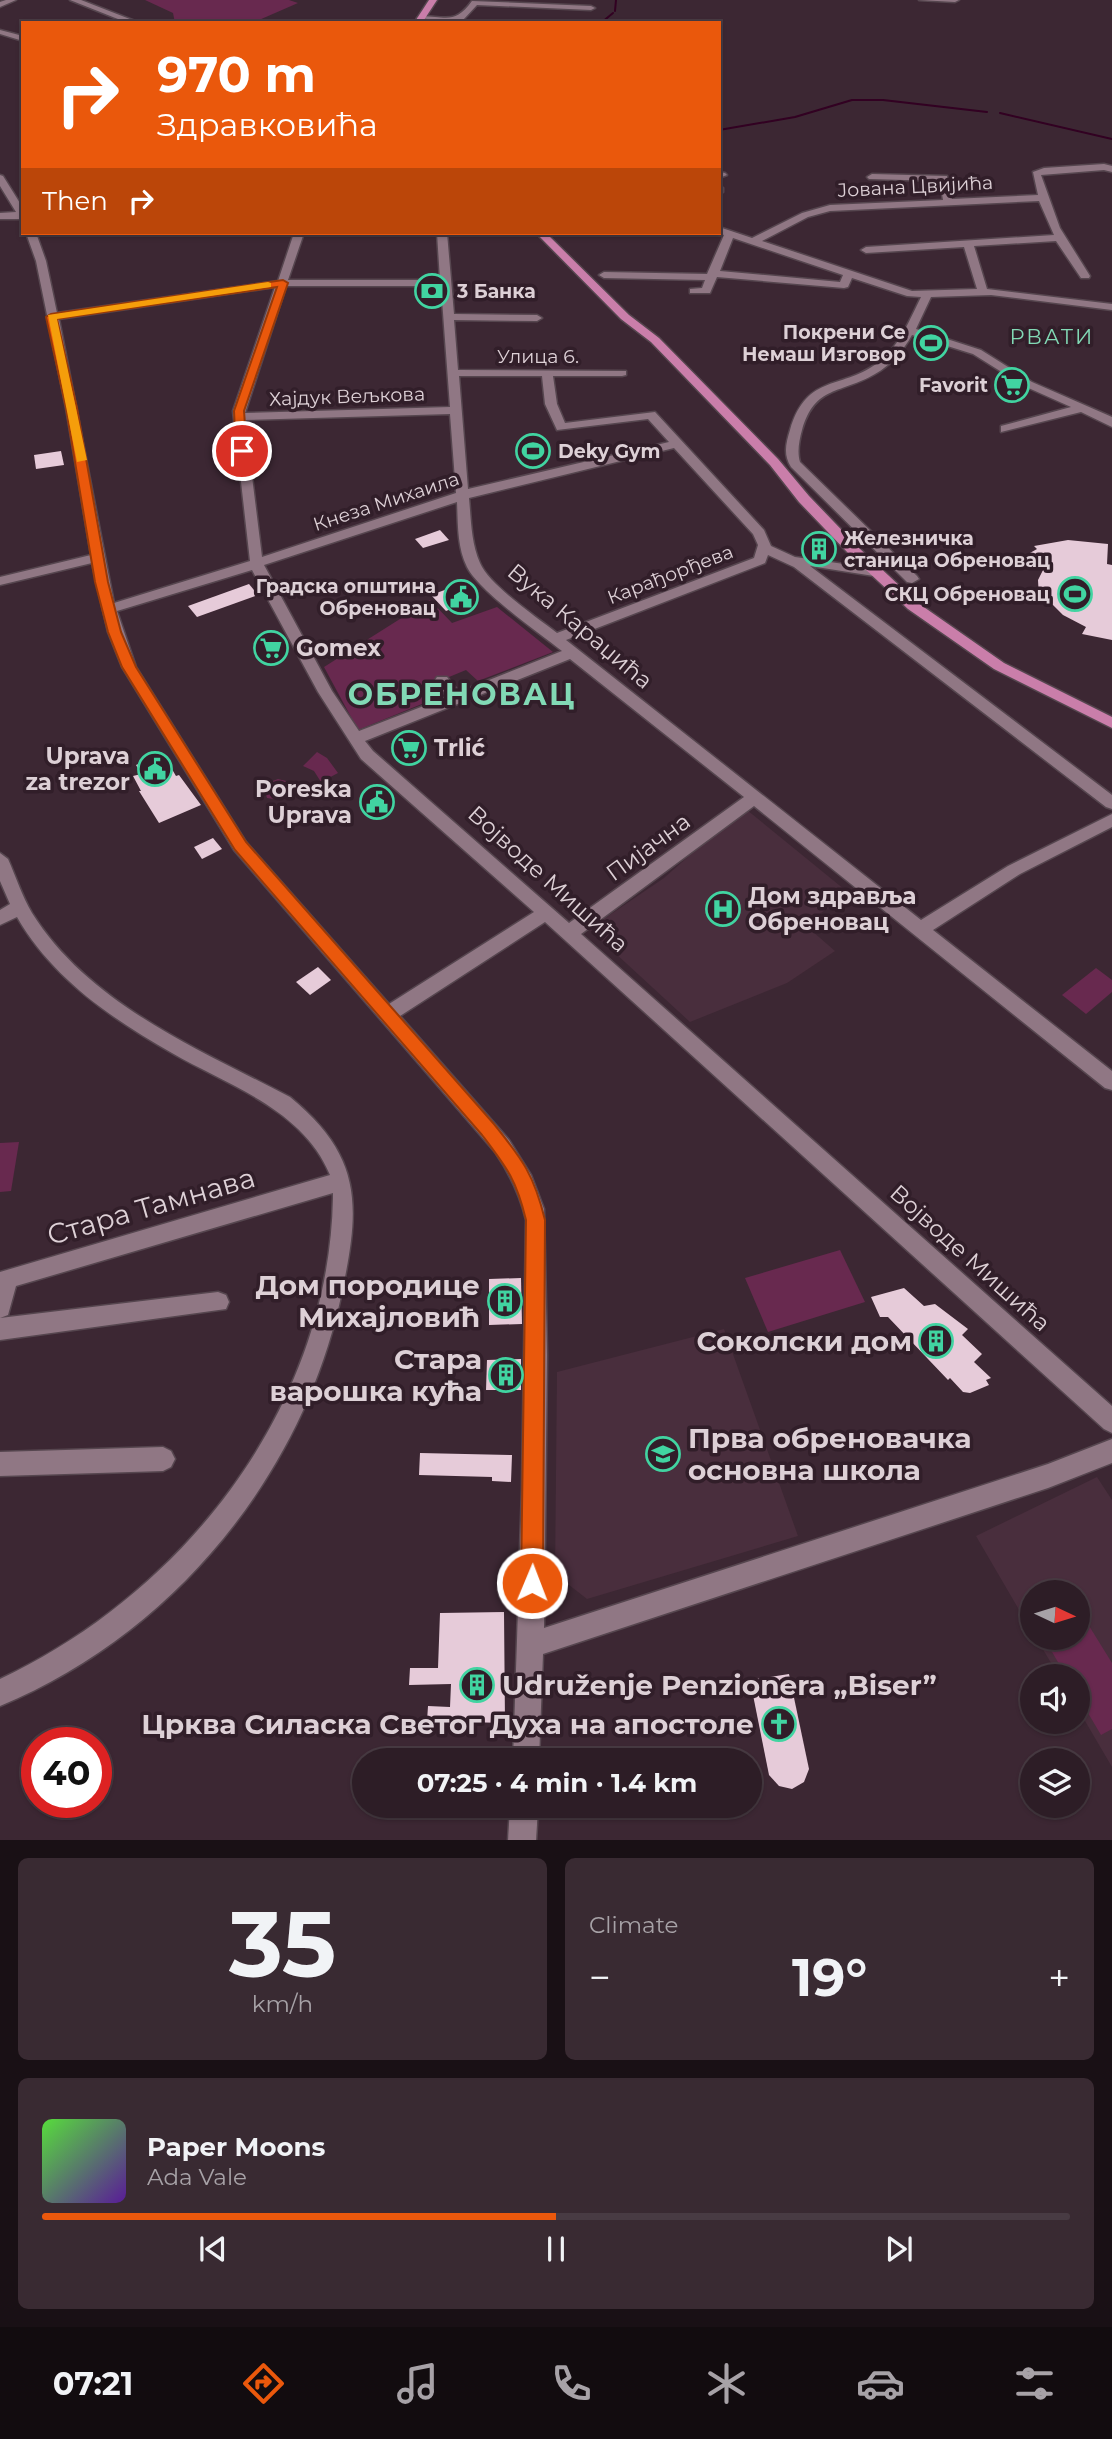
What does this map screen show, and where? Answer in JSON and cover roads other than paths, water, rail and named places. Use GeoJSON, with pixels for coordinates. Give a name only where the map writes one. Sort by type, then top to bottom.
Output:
{"type":"FeatureCollection","features":[{"type":"Feature","properties":{"kind":"main road"},"geometry":{"type":"LineString","coordinates":[[419,21],[433,0]]}},
{"type":"Feature","properties":{"kind":"main road"},"geometry":{"type":"LineString","coordinates":[[543,235],[625,317],[655,340],[774,462],[804,499],[874,572],[913,606],[1008,671],[1112,723]]}},
{"type":"Feature","properties":{"kind":"street"},"geometry":{"type":"LineString","coordinates":[[0,5],[12,0]]}},
{"type":"Feature","properties":{"kind":"street"},"geometry":{"type":"LineString","coordinates":[[74,0],[131,21]]}},
{"type":"Feature","properties":{"kind":"street"},"geometry":{"type":"LineString","coordinates":[[923,0],[955,0]]}},
{"type":"Feature","properties":{"kind":"street"},"geometry":{"type":"LineString","coordinates":[[419,21],[464,18],[475,4],[591,8]]}},
{"type":"Feature","properties":{"kind":"street"},"geometry":{"type":"LineString","coordinates":[[517,14],[520,5]]}},
{"type":"Feature","properties":{"kind":"street"},"geometry":{"type":"LineString","coordinates":[[0,32],[21,37]]}},
{"type":"Feature","properties":{"kind":"street"},"geometry":{"type":"LineString","coordinates":[[1085,276],[1069,257],[1043,198],[1036,174],[1108,168]]}},
{"type":"Feature","properties":{"kind":"street"},"geometry":{"type":"LineString","coordinates":[[872,177],[944,178],[948,201]]}},
{"type":"Feature","properties":{"kind":"street"},"geometry":{"type":"LineString","coordinates":[[0,178],[21,213]]}},
{"type":"Feature","properties":{"kind":"street","name":"Јована Цвијића"},"geometry":{"type":"LineString","coordinates":[[754,241],[805,215],[823,209],[1043,198]]}},
{"type":"Feature","properties":{"kind":"street"},"geometry":{"type":"LineString","coordinates":[[0,216],[21,215]]}},
{"type":"Feature","properties":{"kind":"street"},"geometry":{"type":"LineString","coordinates":[[694,290],[706,291],[725,231],[903,292],[927,295],[983,292],[1112,307]]}},
{"type":"Feature","properties":{"kind":"street"},"geometry":{"type":"LineString","coordinates":[[32,235],[41,261],[72,408],[97,558],[109,609],[129,667],[240,846],[502,1146],[521,1174],[533,1201],[536,1220],[536,1286],[531,1645],[527,1748]]}},
{"type":"Feature","properties":{"kind":"street","name":"Војводе Мишића"},"geometry":{"type":"LineString","coordinates":[[298,235],[239,417],[256,564],[325,692],[355,739],[368,755],[1112,1421]]}},
{"type":"Feature","properties":{"kind":"street","name":"Вука Караџића"},"geometry":{"type":"LineString","coordinates":[[442,235],[455,373],[461,496],[467,549],[474,567],[505,599],[571,653],[922,928],[1112,1082]]}},
{"type":"Feature","properties":{"kind":"street"},"geometry":{"type":"LineString","coordinates":[[866,250],[1060,238]]}},
{"type":"Feature","properties":{"kind":"street"},"geometry":{"type":"LineString","coordinates":[[968,243],[983,292]]}},
{"type":"Feature","properties":{"kind":"street"},"geometry":{"type":"LineString","coordinates":[[604,275],[710,275],[844,285],[848,275]]}},
{"type":"Feature","properties":{"kind":"street"},"geometry":{"type":"LineString","coordinates":[[51,317],[283,283],[447,283]]}},
{"type":"Feature","properties":{"kind":"street"},"geometry":{"type":"LineString","coordinates":[[912,579],[795,464],[791,453],[799,415],[810,398],[878,368],[892,356],[910,331],[927,295]]}},
{"type":"Feature","properties":{"kind":"street"},"geometry":{"type":"LineString","coordinates":[[450,317],[537,318]]}},
{"type":"Feature","properties":{"kind":"street"},"geometry":{"type":"LineString","coordinates":[[910,331],[977,352],[1028,384],[1081,408],[1111,417]]}},
{"type":"Feature","properties":{"kind":"street","name":"Улица 6."},"geometry":{"type":"LineString","coordinates":[[455,373],[622,373]]}},
{"type":"Feature","properties":{"kind":"street","name":"Карађорђева"},"geometry":{"type":"LineString","coordinates":[[547,373],[551,404],[561,427],[651,415],[759,533],[762,554]]}},
{"type":"Feature","properties":{"kind":"street"},"geometry":{"type":"LineString","coordinates":[[1005,429],[1081,408]]}},
{"type":"Feature","properties":{"kind":"street","name":"Хајдук Вељкова"},"geometry":{"type":"LineString","coordinates":[[239,417],[456,410]]}},
{"type":"Feature","properties":{"kind":"street","name":"Кнеза Михаила"},"geometry":{"type":"LineString","coordinates":[[109,609],[461,496],[679,443]]}},
{"type":"Feature","properties":{"kind":"street"},"geometry":{"type":"LineString","coordinates":[[826,584],[827,573],[832,565],[848,558],[854,551]]}},
{"type":"Feature","properties":{"kind":"street","name":"Карађорђева"},"geometry":{"type":"LineString","coordinates":[[556,639],[762,554],[874,572]]}},
{"type":"Feature","properties":{"kind":"street"},"geometry":{"type":"LineString","coordinates":[[0,581],[97,558]]}},
{"type":"Feature","properties":{"kind":"street"},"geometry":{"type":"LineString","coordinates":[[791,559],[1112,803]]}},
{"type":"Feature","properties":{"kind":"street"},"geometry":{"type":"LineString","coordinates":[[355,739],[571,653]]}},
{"type":"Feature","properties":{"kind":"street"},"geometry":{"type":"LineString","coordinates":[[442,680],[457,699]]}},
{"type":"Feature","properties":{"kind":"street","name":"Пијачна"},"geometry":{"type":"LineString","coordinates":[[569,933],[754,798]]}},
{"type":"Feature","properties":{"kind":"street"},"geometry":{"type":"LineString","coordinates":[[922,928],[1014,870],[1112,820]]}},
{"type":"Feature","properties":{"kind":"street"},"geometry":{"type":"LineString","coordinates":[[0,859],[19,907],[58,958],[99,995],[151,1032],[283,1103],[303,1118],[323,1142],[341,1181],[343,1216],[338,1258],[316,1348],[285,1421],[263,1464],[242,1495],[158,1589],[123,1620],[30,1679],[0,1693]]}},
{"type":"Feature","properties":{"kind":"street"},"geometry":{"type":"LineString","coordinates":[[0,918],[19,907]]}},
{"type":"Feature","properties":{"kind":"street"},"geometry":{"type":"LineString","coordinates":[[386,1016],[546,913]]}},
{"type":"Feature","properties":{"kind":"street","name":"Стара Тамнава"},"geometry":{"type":"LineString","coordinates":[[0,1308],[7,1279],[341,1181]]}},
{"type":"Feature","properties":{"kind":"street"},"geometry":{"type":"LineString","coordinates":[[0,1329],[218,1302]]}},
{"type":"Feature","properties":{"kind":"street"},"geometry":{"type":"LineString","coordinates":[[531,1645],[1035,1481],[1112,1451]]}},
{"type":"Feature","properties":{"kind":"street"},"geometry":{"type":"LineString","coordinates":[[0,1464],[163,1459]]}},
{"type":"Feature","properties":{"kind":"street"},"geometry":{"type":"LineString","coordinates":[[522,1840],[523,1818]]}},
{"type":"Feature","properties":{"kind":"waterway"},"geometry":{"type":"LineString","coordinates":[[615,11],[616,0]]}},
{"type":"Feature","properties":{"kind":"waterway"},"geometry":{"type":"LineString","coordinates":[[603,21],[613,13]]}},
{"type":"Feature","properties":{"kind":"waterway"},"geometry":{"type":"LineString","coordinates":[[721,130],[795,117],[852,100],[883,100],[987,112]]}},
{"type":"Feature","properties":{"kind":"waterway"},"geometry":{"type":"LineString","coordinates":[[1000,113],[1112,139]]}},
{"type":"Feature","properties":{"kind":"place","name":"3 Банка"},"geometry":{"type":"Point","coordinates":[432,291]}},
{"type":"Feature","properties":{"kind":"place","name":"Покрени Се Немаш Изговор"},"geometry":{"type":"Point","coordinates":[931,343]}},
{"type":"Feature","properties":{"kind":"place","name":"Favorit"},"geometry":{"type":"Point","coordinates":[1012,385]}},
{"type":"Feature","properties":{"kind":"place","name":"Deky Gym"},"geometry":{"type":"Point","coordinates":[533,451]}},
{"type":"Feature","properties":{"kind":"place","name":"Железничка станица Обреновац"},"geometry":{"type":"Point","coordinates":[819,549]}},
{"type":"Feature","properties":{"kind":"place","name":"СКЦ Обреновац"},"geometry":{"type":"Point","coordinates":[1075,594]}},
{"type":"Feature","properties":{"kind":"place","name":"Градска општина Обреновац"},"geometry":{"type":"Point","coordinates":[461,597]}},
{"type":"Feature","properties":{"kind":"place","name":"Gomex"},"geometry":{"type":"Point","coordinates":[271,648]}},
{"type":"Feature","properties":{"kind":"place","name":"Trlić"},"geometry":{"type":"Point","coordinates":[409,748]}},
{"type":"Feature","properties":{"kind":"place","name":"Uprava za trezor"},"geometry":{"type":"Point","coordinates":[155,769]}},
{"type":"Feature","properties":{"kind":"place","name":"Poreska Uprava"},"geometry":{"type":"Point","coordinates":[377,802]}},
{"type":"Feature","properties":{"kind":"place","name":"Дом здравља Обреновац"},"geometry":{"type":"Point","coordinates":[723,909]}},
{"type":"Feature","properties":{"kind":"place","name":"Дом породице Михајловић"},"geometry":{"type":"Point","coordinates":[505,1301]}},
{"type":"Feature","properties":{"kind":"place","name":"Соколски дом"},"geometry":{"type":"Point","coordinates":[936,1341]}},
{"type":"Feature","properties":{"kind":"place","name":"Стара варошка кућа"},"geometry":{"type":"Point","coordinates":[506,1375]}},
{"type":"Feature","properties":{"kind":"place","name":"Прва обреновачка основна школа"},"geometry":{"type":"Point","coordinates":[663,1454]}},
{"type":"Feature","properties":{"kind":"place","name":"Udruženje Penzionera „Biser”"},"geometry":{"type":"Point","coordinates":[477,1685]}},
{"type":"Feature","properties":{"kind":"place","name":"Црква Силаска Светог Духа на апостоле"},"geometry":{"type":"Point","coordinates":[779,1724]}},
{"type":"Feature","properties":{"kind":"district","name":"РВАТИ"},"geometry":{"type":"Point","coordinates":[1052,337]}},
{"type":"Feature","properties":{"kind":"district","name":"ОБРЕНОВАЦ"},"geometry":{"type":"Point","coordinates":[462,695]}}]}
